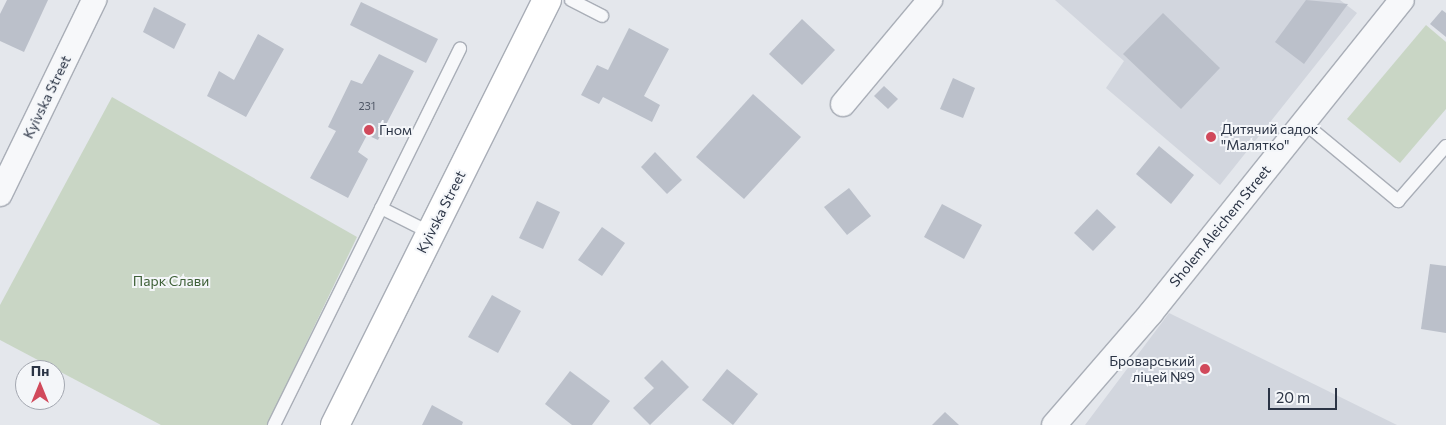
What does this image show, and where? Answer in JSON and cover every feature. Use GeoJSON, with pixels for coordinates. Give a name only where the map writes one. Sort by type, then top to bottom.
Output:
{"type":"FeatureCollection","features":[{"type":"Feature","properties":{"kind":"main road","name":"Kyivska Street"},"geometry":{"type":"LineString","coordinates":[[335,425],[547,0]]}},
{"type":"Feature","properties":{"kind":"street","name":"Kyivska Street"},"geometry":{"type":"LineString","coordinates":[[0,194],[94,0]]}},
{"type":"Feature","properties":{"kind":"street"},"geometry":{"type":"LineString","coordinates":[[843,104],[930,0]]}},
{"type":"Feature","properties":{"kind":"street","name":"Sholem Aleichem Street"},"geometry":{"type":"LineString","coordinates":[[1054,425],[1402,0]]}},
{"type":"Feature","properties":{"kind":"lane"},"geometry":{"type":"LineString","coordinates":[[570,0],[602,16]]}},
{"type":"Feature","properties":{"kind":"lane"},"geometry":{"type":"LineString","coordinates":[[274,425],[460,48]]}},
{"type":"Feature","properties":{"kind":"lane"},"geometry":{"type":"LineString","coordinates":[[1303,122],[1398,201],[1446,146]]}},
{"type":"Feature","properties":{"kind":"lane"},"geometry":{"type":"LineString","coordinates":[[381,208],[431,233]]}},
{"type":"Feature","properties":{"kind":"shaded area","name":"Дитячий садок \"Малятко\""},"geometry":{"type":"Polygon","coordinates":[[[1055,0],[1340,0],[1357,13],[1220,185],[1106,88],[1124,61],[1055,0]]]}},
{"type":"Feature","properties":{"kind":"shaded area","name":"Броварський ліцей №9"},"geometry":{"type":"Polygon","coordinates":[[[1169,313],[1397,425],[1085,425],[1169,313]]]}},
{"type":"Feature","properties":{"kind":"green space"},"geometry":{"type":"Polygon","coordinates":[[[1426,25],[1446,42],[1446,109],[1400,163],[1347,119],[1426,25]]]}},
{"type":"Feature","properties":{"kind":"green space","name":"Парк Слави"},"geometry":{"type":"Polygon","coordinates":[[[112,97],[357,237],[267,425],[161,425],[65,374],[65,360],[38,360],[0,340],[0,305],[112,97]]]}},
{"type":"Feature","properties":{"kind":"building"},"geometry":{"type":"Polygon","coordinates":[[[7,0],[48,0],[24,52],[0,41],[0,14],[7,0]]]}},
{"type":"Feature","properties":{"kind":"building"},"geometry":{"type":"Polygon","coordinates":[[[1306,0],[1348,4],[1304,64],[1275,42],[1306,0]]]}},
{"type":"Feature","properties":{"kind":"building"},"geometry":{"type":"Polygon","coordinates":[[[361,2],[438,39],[426,63],[350,25],[361,2]]]}},
{"type":"Feature","properties":{"kind":"building"},"geometry":{"type":"Polygon","coordinates":[[[154,7],[186,24],[174,49],[143,32],[154,7]]]}},
{"type":"Feature","properties":{"kind":"building"},"geometry":{"type":"Polygon","coordinates":[[[1442,10],[1446,13],[1446,37],[1430,24],[1442,10]]]}},
{"type":"Feature","properties":{"kind":"building"},"geometry":{"type":"Polygon","coordinates":[[[1163,13],[1220,68],[1181,109],[1123,54],[1163,13]]]}},
{"type":"Feature","properties":{"kind":"building"},"geometry":{"type":"Polygon","coordinates":[[[802,19],[835,50],[802,85],[769,54],[802,19]]]}},
{"type":"Feature","properties":{"kind":"building"},"geometry":{"type":"Polygon","coordinates":[[[629,28],[669,49],[644,96],[660,105],[652,122],[603,97],[599,104],[581,95],[597,65],[608,70],[629,28]]]}},
{"type":"Feature","properties":{"kind":"building"},"geometry":{"type":"Polygon","coordinates":[[[258,34],[284,49],[246,117],[207,96],[219,71],[234,80],[258,34]]]}},
{"type":"Feature","properties":{"kind":"building"},"geometry":{"type":"Polygon","coordinates":[[[379,54],[414,71],[378,140],[367,135],[358,152],[368,159],[348,198],[310,178],[336,131],[328,127],[351,80],[362,84],[379,54]]]}},
{"type":"Feature","properties":{"kind":"building"},"geometry":{"type":"Polygon","coordinates":[[[953,78],[975,88],[963,118],[940,109],[953,78]]]}},
{"type":"Feature","properties":{"kind":"building"},"geometry":{"type":"Polygon","coordinates":[[[884,86],[898,99],[888,109],[874,96],[884,86]]]}},
{"type":"Feature","properties":{"kind":"building"},"geometry":{"type":"Polygon","coordinates":[[[753,94],[801,137],[744,199],[696,157],[753,94]]]}},
{"type":"Feature","properties":{"kind":"building"},"geometry":{"type":"Polygon","coordinates":[[[1159,146],[1194,175],[1171,204],[1136,174],[1159,146]]]}},
{"type":"Feature","properties":{"kind":"building"},"geometry":{"type":"Polygon","coordinates":[[[655,152],[682,180],[667,194],[641,167],[655,152]]]}},
{"type":"Feature","properties":{"kind":"building"},"geometry":{"type":"Polygon","coordinates":[[[849,188],[871,216],[847,235],[824,207],[849,188]]]}},
{"type":"Feature","properties":{"kind":"building"},"geometry":{"type":"Polygon","coordinates":[[[537,201],[560,212],[543,249],[519,238],[537,201]]]}},
{"type":"Feature","properties":{"kind":"building"},"geometry":{"type":"Polygon","coordinates":[[[942,204],[982,225],[964,259],[924,237],[942,204]]]}},
{"type":"Feature","properties":{"kind":"building"},"geometry":{"type":"Polygon","coordinates":[[[1097,209],[1116,227],[1093,251],[1074,233],[1097,209]]]}},
{"type":"Feature","properties":{"kind":"building"},"geometry":{"type":"Polygon","coordinates":[[[602,227],[625,243],[602,276],[578,260],[602,227]]]}},
{"type":"Feature","properties":{"kind":"building"},"geometry":{"type":"Polygon","coordinates":[[[1430,264],[1446,266],[1446,333],[1421,329],[1430,264]]]}},
{"type":"Feature","properties":{"kind":"building"},"geometry":{"type":"Polygon","coordinates":[[[492,295],[521,311],[498,353],[468,337],[492,295]]]}},
{"type":"Feature","properties":{"kind":"building"},"geometry":{"type":"Polygon","coordinates":[[[662,360],[689,387],[650,425],[633,408],[654,388],[644,378],[662,360]]]}},
{"type":"Feature","properties":{"kind":"building"},"geometry":{"type":"Polygon","coordinates":[[[727,369],[758,394],[733,425],[702,400],[727,369]]]}},
{"type":"Feature","properties":{"kind":"building"},"geometry":{"type":"Polygon","coordinates":[[[570,371],[610,401],[592,425],[572,425],[545,404],[570,371]]]}},
{"type":"Feature","properties":{"kind":"building"},"geometry":{"type":"Polygon","coordinates":[[[432,405],[463,422],[462,425],[422,425],[432,405]]]}},
{"type":"Feature","properties":{"kind":"building"},"geometry":{"type":"Polygon","coordinates":[[[945,412],[959,425],[932,425],[945,412]]]}},
{"type":"Feature","properties":{"kind":"place","name":"Гном"},"geometry":{"type":"Point","coordinates":[369,130]}},
{"type":"Feature","properties":{"kind":"place","name":"Дитячий садок \"Малятко\""},"geometry":{"type":"Point","coordinates":[1211,137]}},
{"type":"Feature","properties":{"kind":"place","name":"Броварський ліцей №9"},"geometry":{"type":"Point","coordinates":[1205,369]}}]}
